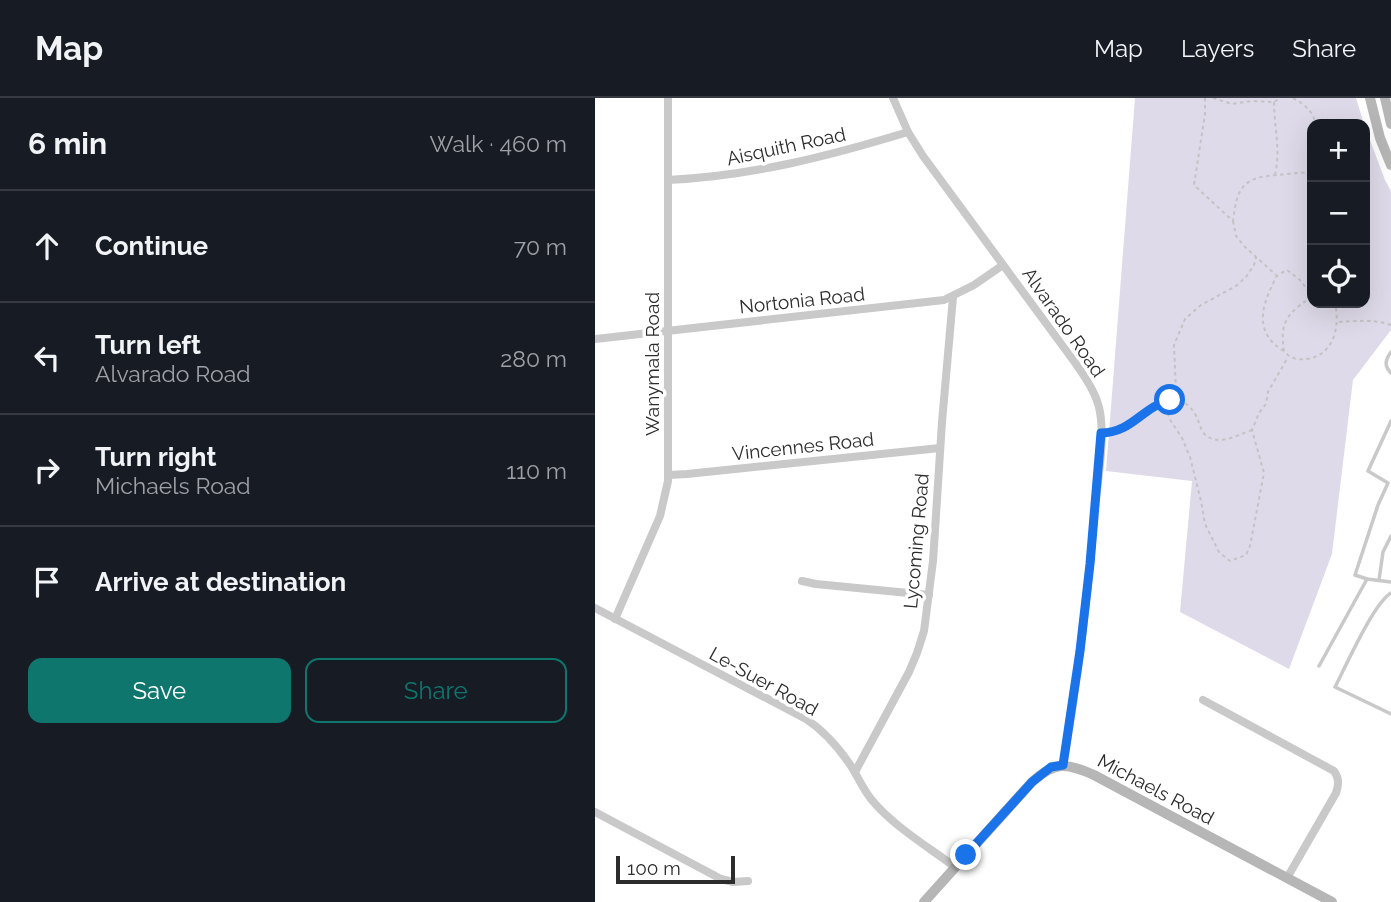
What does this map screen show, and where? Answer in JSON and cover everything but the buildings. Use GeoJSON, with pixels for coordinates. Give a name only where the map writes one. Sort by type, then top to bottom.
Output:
{"type":"FeatureCollection","features":[{"type":"Feature","properties":{"kind":"street","name":"Wanymala Road"},"geometry":{"type":"LineString","coordinates":[[615,619],[660,516],[669,475],[669,98]]}},
{"type":"Feature","properties":{"kind":"street","name":"Alvarado Road"},"geometry":{"type":"LineString","coordinates":[[893,98],[908,132],[931,168],[1090,384],[1100,408],[1101,433],[1089,576],[1063,765]]}},
{"type":"Feature","properties":{"kind":"street"},"geometry":{"type":"LineString","coordinates":[[1370,98],[1376,126],[1391,165]]}},
{"type":"Feature","properties":{"kind":"street"},"geometry":{"type":"LineString","coordinates":[[1385,98],[1391,124]]}},
{"type":"Feature","properties":{"kind":"street","name":"Aisquith Road"},"geometry":{"type":"LineString","coordinates":[[669,180],[787,165],[908,132]]}},
{"type":"Feature","properties":{"kind":"street","name":"Nortonia Road"},"geometry":{"type":"LineString","coordinates":[[595,339],[944,300],[974,285],[1003,265]]}},
{"type":"Feature","properties":{"kind":"street","name":"Lycoming Road"},"geometry":{"type":"LineString","coordinates":[[855,772],[917,653],[924,631],[953,296]]}},
{"type":"Feature","properties":{"kind":"street","name":"Vincennes Road"},"geometry":{"type":"LineString","coordinates":[[669,475],[940,447]]}},
{"type":"Feature","properties":{"kind":"street"},"geometry":{"type":"LineString","coordinates":[[802,581],[929,595]]}},
{"type":"Feature","properties":{"kind":"street","name":"Le-Suer Road"},"geometry":{"type":"LineString","coordinates":[[595,608],[806,719],[824,733],[839,751],[855,772],[866,793],[882,811],[955,867]]}},
{"type":"Feature","properties":{"kind":"street"},"geometry":{"type":"LineString","coordinates":[[1203,699],[1334,771],[1338,778],[1339,786],[1287,878]]}},
{"type":"Feature","properties":{"kind":"street"},"geometry":{"type":"LineString","coordinates":[[924,902],[1032,782],[1051,767],[1063,765]]}},
{"type":"Feature","properties":{"kind":"street","name":"Michaels Road"},"geometry":{"type":"LineString","coordinates":[[1063,765],[1106,781],[1332,902]]}},
{"type":"Feature","properties":{"kind":"street"},"geometry":{"type":"LineString","coordinates":[[595,812],[722,879],[733,882],[748,881]]}},
{"type":"Feature","properties":{"kind":"lane"},"geometry":{"type":"LineString","coordinates":[[1391,352],[1386,361],[1391,373]]}},
{"type":"Feature","properties":{"kind":"lane"},"geometry":{"type":"LineString","coordinates":[[1391,421],[1368,471],[1390,484],[1378,505],[1355,575],[1391,582]]}},
{"type":"Feature","properties":{"kind":"lane"},"geometry":{"type":"LineString","coordinates":[[1379,580],[1383,552],[1391,536]]}},
{"type":"Feature","properties":{"kind":"lane"},"geometry":{"type":"LineString","coordinates":[[1319,666],[1367,579]]}},
{"type":"Feature","properties":{"kind":"lane"},"geometry":{"type":"LineString","coordinates":[[1391,593],[1372,616],[1335,687],[1391,714]]}},
{"type":"Feature","properties":{"kind":"path"},"geometry":{"type":"LineString","coordinates":[[1205,98],[1194,185],[1233,221]]}},
{"type":"Feature","properties":{"kind":"path"},"geometry":{"type":"LineString","coordinates":[[1213,98],[1232,104],[1274,102],[1280,98]]}},
{"type":"Feature","properties":{"kind":"path"},"geometry":{"type":"LineString","coordinates":[[1293,98],[1304,104],[1313,113],[1315,119]]}},
{"type":"Feature","properties":{"kind":"path"},"geometry":{"type":"LineString","coordinates":[[1274,102],[1278,149],[1275,175]]}},
{"type":"Feature","properties":{"kind":"path"},"geometry":{"type":"LineString","coordinates":[[1277,275],[1236,236],[1233,221],[1238,196],[1246,183],[1258,176],[1307,173]]}},
{"type":"Feature","properties":{"kind":"path"},"geometry":{"type":"LineString","coordinates":[[1257,258],[1237,286],[1201,304],[1185,319],[1174,345],[1176,392],[1167,408],[1169,418],[1190,457],[1205,524],[1219,552],[1230,561],[1246,555],[1250,545],[1264,473],[1252,430],[1266,404],[1268,392],[1288,356]]}},
{"type":"Feature","properties":{"kind":"path"},"geometry":{"type":"LineString","coordinates":[[1307,290],[1287,270],[1277,275],[1265,299],[1261,317],[1267,335],[1288,356],[1303,360],[1314,358],[1328,348],[1335,336],[1338,322],[1336,308]]}},
{"type":"Feature","properties":{"kind":"path"},"geometry":{"type":"LineString","coordinates":[[1284,351],[1282,333],[1285,321],[1296,307],[1307,300]]}},
{"type":"Feature","properties":{"kind":"path"},"geometry":{"type":"LineString","coordinates":[[1338,322],[1369,320],[1391,325]]}},
{"type":"Feature","properties":{"kind":"path"},"geometry":{"type":"LineString","coordinates":[[1173,397],[1186,403],[1196,414],[1199,428],[1207,436],[1221,440],[1252,430]]}},
{"type":"Feature","properties":{"kind":"path"},"geometry":{"type":"LineString","coordinates":[[1101,433],[1123,429],[1161,402],[1170,400]]}},
{"type":"Feature","properties":{"kind":"shaded area"},"geometry":{"type":"Polygon","coordinates":[[[1135,98],[1356,98],[1362,119],[1307,119],[1307,308],[1370,308],[1370,140],[1391,191],[1391,330],[1353,380],[1332,554],[1289,669],[1180,612],[1192,481],[1106,471],[1135,98]]]}},
{"type":"Feature","properties":{"kind":"route"},"geometry":{"type":"LineString","coordinates":[[966,855],[1032,782],[1051,767],[1063,765],[1090,564],[1101,433],[1123,429],[1161,402],[1170,400]]}}]}
